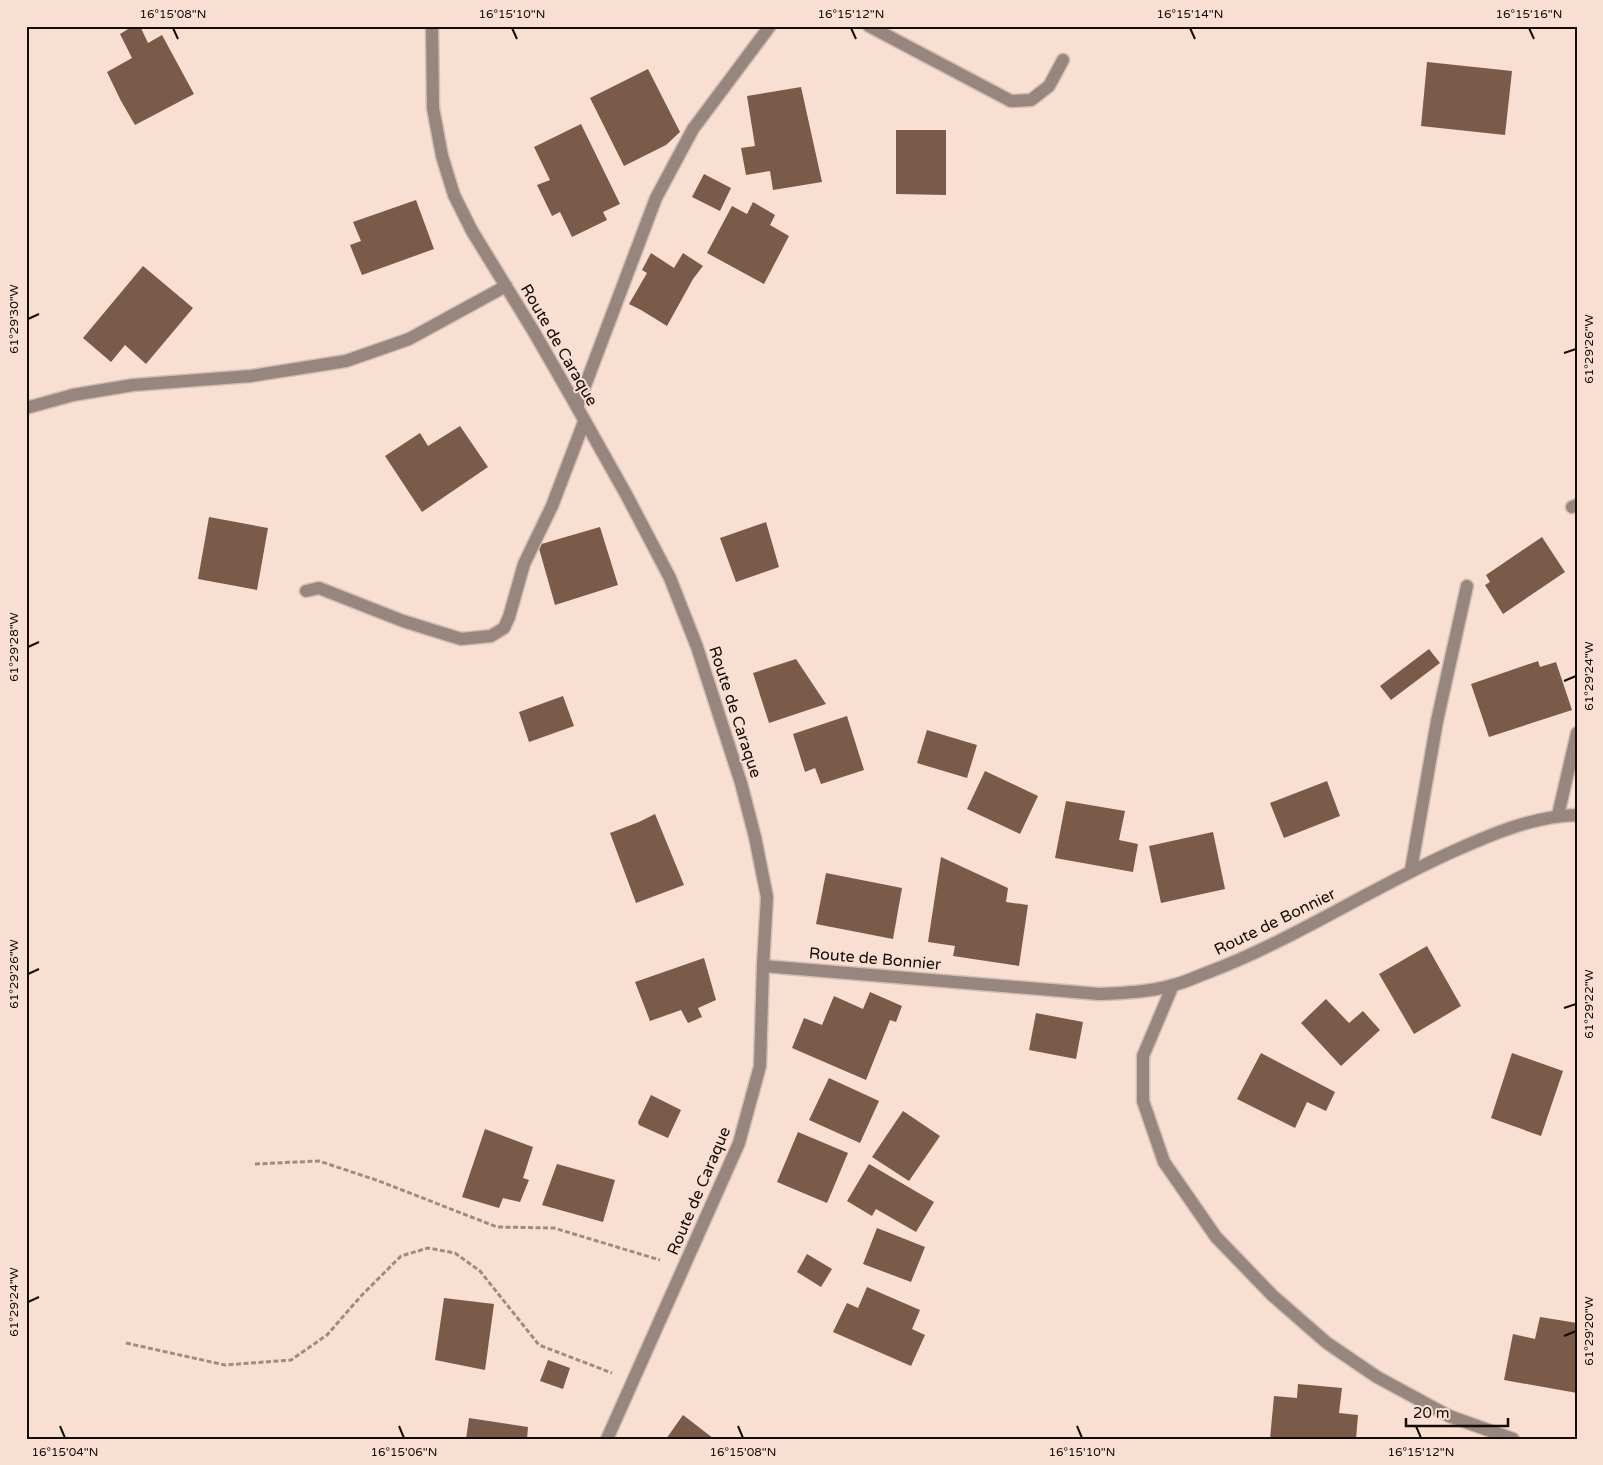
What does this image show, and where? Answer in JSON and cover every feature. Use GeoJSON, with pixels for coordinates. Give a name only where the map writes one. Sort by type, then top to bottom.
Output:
{"type":"FeatureCollection","features":[{"type":"Feature","properties":{"kind":"street","name":"Route de Caraque"},"geometry":{"type":"LineString","coordinates":[[432,26],[433,108],[442,156],[454,194],[472,230],[627,496],[670,578],[697,647],[741,783],[757,846],[767,897],[760,1066],[739,1143],[608,1439]]}},
{"type":"Feature","properties":{"kind":"street"},"geometry":{"type":"LineString","coordinates":[[576,407],[656,198],[693,130],[770,26]]}},
{"type":"Feature","properties":{"kind":"street"},"geometry":{"type":"LineString","coordinates":[[870,26],[1011,101],[1031,100],[1049,86],[1063,60]]}},
{"type":"Feature","properties":{"kind":"street"},"geometry":{"type":"LineString","coordinates":[[26,408],[74,395],[133,385],[251,376],[346,361],[409,339],[506,286]]}},
{"type":"Feature","properties":{"kind":"street"},"geometry":{"type":"LineString","coordinates":[[306,591],[319,588],[404,622],[461,639],[491,636],[504,628],[509,617],[524,564],[552,506],[584,422]]}},
{"type":"Feature","properties":{"kind":"street"},"geometry":{"type":"LineString","coordinates":[[1411,870],[1437,721],[1466,586]]}},
{"type":"Feature","properties":{"kind":"street"},"geometry":{"type":"LineString","coordinates":[[1558,815],[1577,733]]}},
{"type":"Feature","properties":{"kind":"street","name":"Route de Bonnier"},"geometry":{"type":"LineString","coordinates":[[763,966],[1099,994],[1133,993],[1173,985],[1258,952],[1411,870],[1504,830],[1558,815],[1577,815]]}},
{"type":"Feature","properties":{"kind":"street"},"geometry":{"type":"LineString","coordinates":[[1173,985],[1143,1056],[1143,1101],[1164,1162],[1216,1237],[1273,1296],[1327,1343],[1377,1377],[1449,1416],[1513,1439]]}},
{"type":"Feature","properties":{"kind":"path"},"geometry":{"type":"LineString","coordinates":[[255,1164],[319,1161],[379,1181],[497,1227],[554,1228],[684,1267]]}},
{"type":"Feature","properties":{"kind":"path"},"geometry":{"type":"LineString","coordinates":[[126,1343],[225,1365],[291,1360],[327,1335],[361,1296],[401,1256],[428,1248],[455,1253],[480,1271],[539,1345],[633,1382]]}},
{"type":"Feature","properties":{"kind":"building"},"geometry":{"type":"Polygon","coordinates":[[[133,26],[140,26],[148,43],[162,35],[194,94],[135,125],[107,72],[132,58],[120,34],[133,26]]]}},
{"type":"Feature","properties":{"kind":"building"},"geometry":{"type":"Polygon","coordinates":[[[1427,62],[1512,71],[1505,135],[1421,126],[1427,62]]]}},
{"type":"Feature","properties":{"kind":"building"},"geometry":{"type":"Polygon","coordinates":[[[648,69],[680,132],[666,145],[624,166],[590,98],[648,69]]]}},
{"type":"Feature","properties":{"kind":"building"},"geometry":{"type":"Polygon","coordinates":[[[801,87],[822,182],[773,190],[770,171],[746,175],[741,148],[755,146],[747,96],[801,87]]]}},
{"type":"Feature","properties":{"kind":"building"},"geometry":{"type":"Polygon","coordinates":[[[581,124],[620,204],[603,212],[607,220],[572,237],[560,212],[552,216],[537,185],[550,180],[534,147],[581,124]]]}},
{"type":"Feature","properties":{"kind":"building"},"geometry":{"type":"Polygon","coordinates":[[[896,130],[946,130],[946,195],[896,194],[896,130]]]}},
{"type":"Feature","properties":{"kind":"building"},"geometry":{"type":"Polygon","coordinates":[[[704,174],[731,188],[720,211],[692,197],[704,174]]]}},
{"type":"Feature","properties":{"kind":"building"},"geometry":{"type":"Polygon","coordinates":[[[416,200],[434,249],[362,275],[350,245],[361,241],[353,222],[416,200]]]}},
{"type":"Feature","properties":{"kind":"building"},"geometry":{"type":"Polygon","coordinates":[[[753,202],[775,215],[770,225],[789,236],[764,284],[707,253],[732,206],[747,214],[753,202]]]}},
{"type":"Feature","properties":{"kind":"building"},"geometry":{"type":"Polygon","coordinates":[[[651,253],[674,268],[683,253],[703,266],[693,279],[667,326],[629,304],[647,273],[642,270],[651,253]]]}},
{"type":"Feature","properties":{"kind":"building"},"geometry":{"type":"Polygon","coordinates":[[[143,266],[193,308],[146,364],[125,345],[111,362],[83,338],[143,266]]]}},
{"type":"Feature","properties":{"kind":"building"},"geometry":{"type":"Polygon","coordinates":[[[460,426],[488,467],[422,512],[385,456],[420,433],[428,446],[460,426]]]}},
{"type":"Feature","properties":{"kind":"building"},"geometry":{"type":"Polygon","coordinates":[[[209,517],[268,528],[257,590],[198,579],[209,517]]]}},
{"type":"Feature","properties":{"kind":"building"},"geometry":{"type":"Polygon","coordinates":[[[766,522],[779,567],[736,582],[720,538],[766,522]]]}},
{"type":"Feature","properties":{"kind":"building"},"geometry":{"type":"Polygon","coordinates":[[[600,527],[618,585],[555,605],[538,545],[600,527]]]}},
{"type":"Feature","properties":{"kind":"building"},"geometry":{"type":"Polygon","coordinates":[[[1542,537],[1565,572],[1503,614],[1485,585],[1490,582],[1486,575],[1542,537]]]}},
{"type":"Feature","properties":{"kind":"building"},"geometry":{"type":"Polygon","coordinates":[[[1429,649],[1440,663],[1391,700],[1380,686],[1429,649]]]}},
{"type":"Feature","properties":{"kind":"building"},"geometry":{"type":"Polygon","coordinates":[[[796,659],[826,704],[769,723],[753,673],[796,659]]]}},
{"type":"Feature","properties":{"kind":"building"},"geometry":{"type":"Polygon","coordinates":[[[1538,661],[1540,667],[1556,662],[1572,710],[1489,737],[1471,684],[1538,661]]]}},
{"type":"Feature","properties":{"kind":"building"},"geometry":{"type":"Polygon","coordinates":[[[563,696],[574,726],[529,742],[519,712],[563,696]]]}},
{"type":"Feature","properties":{"kind":"building"},"geometry":{"type":"Polygon","coordinates":[[[847,716],[864,770],[821,784],[815,768],[805,772],[793,734],[847,716]]]}},
{"type":"Feature","properties":{"kind":"building"},"geometry":{"type":"Polygon","coordinates":[[[927,730],[977,745],[967,778],[917,763],[927,730]]]}},
{"type":"Feature","properties":{"kind":"building"},"geometry":{"type":"Polygon","coordinates":[[[985,771],[1038,796],[1020,834],[967,809],[985,771]]]}},
{"type":"Feature","properties":{"kind":"building"},"geometry":{"type":"Polygon","coordinates":[[[1327,781],[1340,816],[1284,838],[1270,803],[1327,781]]]}},
{"type":"Feature","properties":{"kind":"building"},"geometry":{"type":"Polygon","coordinates":[[[1066,801],[1125,811],[1119,840],[1138,844],[1133,872],[1055,858],[1066,801]]]}},
{"type":"Feature","properties":{"kind":"building"},"geometry":{"type":"Polygon","coordinates":[[[655,814],[684,885],[636,903],[610,833],[655,814]]]}},
{"type":"Feature","properties":{"kind":"building"},"geometry":{"type":"Polygon","coordinates":[[[1213,832],[1225,889],[1161,903],[1149,846],[1213,832]]]}},
{"type":"Feature","properties":{"kind":"building"},"geometry":{"type":"Polygon","coordinates":[[[941,857],[1008,888],[1006,902],[1028,905],[1019,966],[953,956],[955,946],[928,942],[941,857]]]}},
{"type":"Feature","properties":{"kind":"building"},"geometry":{"type":"Polygon","coordinates":[[[826,873],[902,888],[893,939],[816,924],[826,873]]]}},
{"type":"Feature","properties":{"kind":"building"},"geometry":{"type":"Polygon","coordinates":[[[1427,946],[1461,1006],[1414,1034],[1379,974],[1427,946]]]}},
{"type":"Feature","properties":{"kind":"building"},"geometry":{"type":"Polygon","coordinates":[[[704,958],[716,1000],[698,1008],[702,1017],[688,1023],[681,1010],[650,1021],[635,982],[704,958]]]}},
{"type":"Feature","properties":{"kind":"building"},"geometry":{"type":"Polygon","coordinates":[[[870,992],[902,1006],[896,1022],[890,1020],[866,1080],[792,1048],[804,1018],[822,1025],[834,996],[863,1009],[870,992]]]}},
{"type":"Feature","properties":{"kind":"building"},"geometry":{"type":"Polygon","coordinates":[[[1326,999],[1349,1023],[1363,1011],[1380,1030],[1341,1066],[1301,1023],[1326,999]]]}},
{"type":"Feature","properties":{"kind":"building"},"geometry":{"type":"Polygon","coordinates":[[[1036,1013],[1083,1022],[1076,1059],[1029,1050],[1036,1013]]]}},
{"type":"Feature","properties":{"kind":"building"},"geometry":{"type":"Polygon","coordinates":[[[1261,1053],[1335,1092],[1326,1111],[1307,1102],[1295,1128],[1237,1099],[1261,1053]]]}},
{"type":"Feature","properties":{"kind":"building"},"geometry":{"type":"Polygon","coordinates":[[[1512,1053],[1563,1071],[1541,1136],[1491,1118],[1512,1053]]]}},
{"type":"Feature","properties":{"kind":"building"},"geometry":{"type":"Polygon","coordinates":[[[829,1078],[879,1101],[860,1143],[809,1120],[829,1078]]]}},
{"type":"Feature","properties":{"kind":"building"},"geometry":{"type":"Polygon","coordinates":[[[651,1095],[681,1110],[668,1138],[639,1125],[638,1122],[651,1095]]]}},
{"type":"Feature","properties":{"kind":"building"},"geometry":{"type":"Polygon","coordinates":[[[903,1111],[940,1136],[909,1181],[872,1157],[903,1111]]]}},
{"type":"Feature","properties":{"kind":"building"},"geometry":{"type":"Polygon","coordinates":[[[485,1129],[533,1147],[523,1178],[529,1180],[520,1202],[503,1198],[499,1208],[462,1197],[485,1129]]]}},
{"type":"Feature","properties":{"kind":"building"},"geometry":{"type":"Polygon","coordinates":[[[798,1132],[848,1153],[827,1203],[777,1182],[798,1132]]]}},
{"type":"Feature","properties":{"kind":"building"},"geometry":{"type":"Polygon","coordinates":[[[557,1164],[615,1180],[603,1222],[542,1205],[557,1164]]]}},
{"type":"Feature","properties":{"kind":"building"},"geometry":{"type":"Polygon","coordinates":[[[869,1164],[934,1202],[916,1232],[876,1209],[872,1216],[847,1201],[869,1164]]]}},
{"type":"Feature","properties":{"kind":"building"},"geometry":{"type":"Polygon","coordinates":[[[877,1228],[925,1247],[911,1282],[863,1264],[877,1228]]]}},
{"type":"Feature","properties":{"kind":"building"},"geometry":{"type":"Polygon","coordinates":[[[807,1254],[832,1269],[821,1287],[797,1272],[807,1254]]]}},
{"type":"Feature","properties":{"kind":"building"},"geometry":{"type":"Polygon","coordinates":[[[867,1287],[920,1310],[912,1329],[925,1335],[911,1366],[833,1332],[847,1303],[858,1308],[867,1287]]]}},
{"type":"Feature","properties":{"kind":"building"},"geometry":{"type":"Polygon","coordinates":[[[444,1298],[494,1304],[485,1370],[435,1360],[444,1298]]]}},
{"type":"Feature","properties":{"kind":"building"},"geometry":{"type":"Polygon","coordinates":[[[1540,1317],[1577,1323],[1577,1393],[1504,1380],[1513,1334],[1535,1339],[1540,1317]]]}},
{"type":"Feature","properties":{"kind":"building"},"geometry":{"type":"Polygon","coordinates":[[[548,1360],[570,1368],[563,1389],[540,1381],[548,1360]]]}},
{"type":"Feature","properties":{"kind":"building"},"geometry":{"type":"Polygon","coordinates":[[[1298,1384],[1342,1388],[1339,1413],[1358,1415],[1356,1439],[1270,1439],[1274,1396],[1297,1398],[1298,1384]]]}},
{"type":"Feature","properties":{"kind":"building"},"geometry":{"type":"Polygon","coordinates":[[[683,1415],[709,1435],[714,1439],[666,1439],[683,1415]]]}},
{"type":"Feature","properties":{"kind":"building"},"geometry":{"type":"Polygon","coordinates":[[[469,1418],[528,1427],[527,1439],[466,1439],[469,1418]]]}}]}
